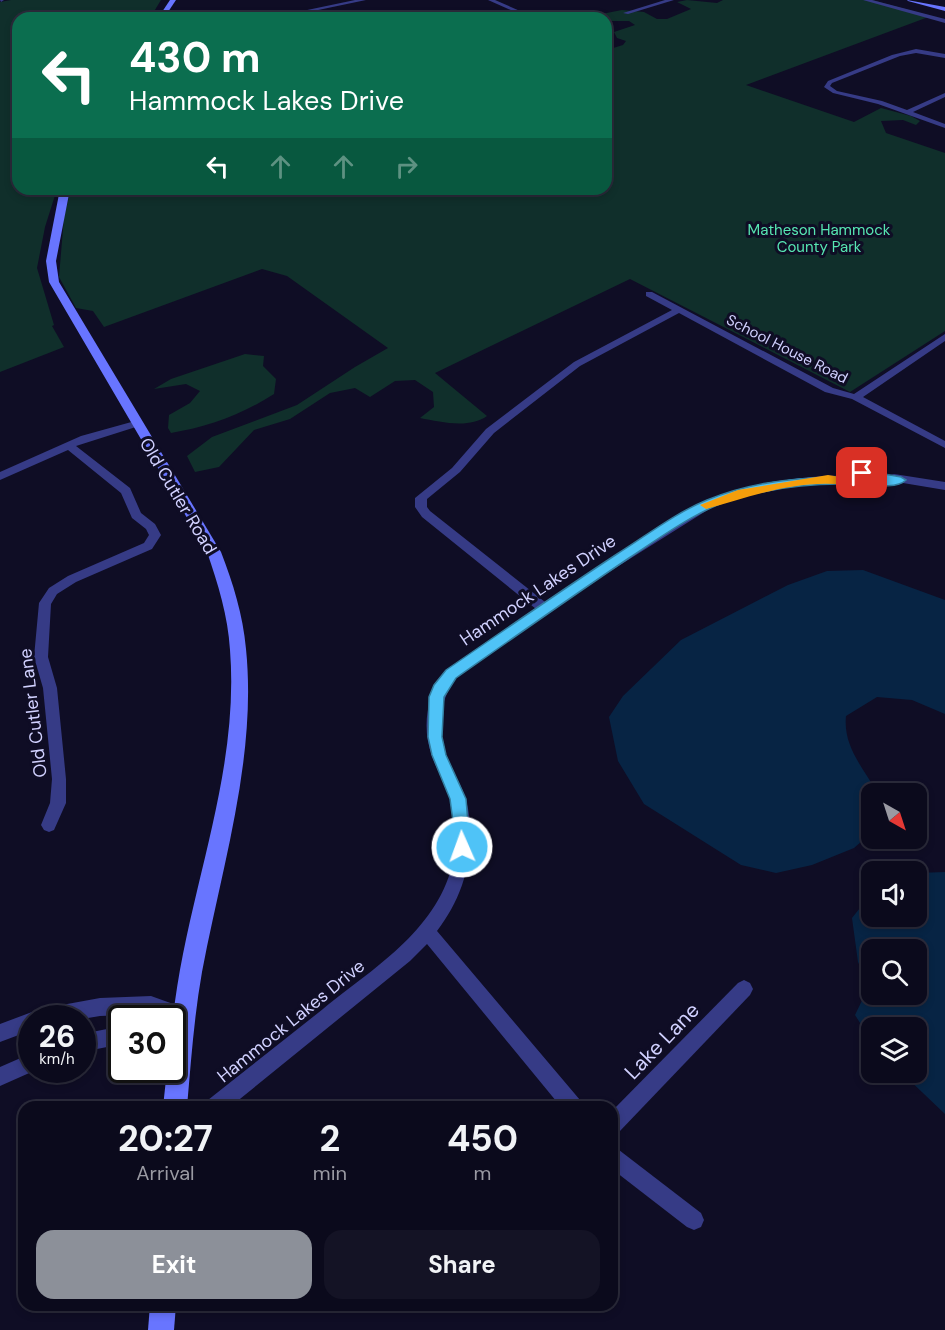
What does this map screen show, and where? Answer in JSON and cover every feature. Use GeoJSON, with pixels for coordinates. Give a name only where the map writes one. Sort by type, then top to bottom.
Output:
{"type":"FeatureCollection","features":[{"type":"Feature","properties":{"kind":"main road"},"geometry":{"type":"LineString","coordinates":[[910,0],[945,9]]}},
{"type":"Feature","properties":{"kind":"main road","name":"Old Cutler Road"},"geometry":{"type":"LineString","coordinates":[[64,195],[51,261],[54,282],[135,424],[214,552],[226,586],[239,662],[238,721],[218,848],[181,1005]]}},
{"type":"Feature","properties":{"kind":"main road","name":"Old Cutler Road"},"geometry":{"type":"LineString","coordinates":[[176,1101],[177,1083]]}},
{"type":"Feature","properties":{"kind":"main road"},"geometry":{"type":"LineString","coordinates":[[161,1330],[163,1311]]}},
{"type":"Feature","properties":{"kind":"street"},"geometry":{"type":"LineString","coordinates":[[300,12],[363,0]]}},
{"type":"Feature","properties":{"kind":"street"},"geometry":{"type":"LineString","coordinates":[[495,1],[507,0]]}},
{"type":"Feature","properties":{"kind":"street"},"geometry":{"type":"LineString","coordinates":[[626,13],[671,0]]}},
{"type":"Feature","properties":{"kind":"street"},"geometry":{"type":"LineString","coordinates":[[866,0],[945,21]]}},
{"type":"Feature","properties":{"kind":"street"},"geometry":{"type":"LineString","coordinates":[[495,1],[517,12]]}},
{"type":"Feature","properties":{"kind":"street"},"geometry":{"type":"LineString","coordinates":[[945,56],[928,52],[901,54],[826,85],[828,88],[908,112],[945,126]]}},
{"type":"Feature","properties":{"kind":"street"},"geometry":{"type":"LineString","coordinates":[[908,112],[945,95]]}},
{"type":"Feature","properties":{"kind":"street","name":"School House Road"},"geometry":{"type":"LineString","coordinates":[[649,294],[833,391],[856,397],[945,445]]}},
{"type":"Feature","properties":{"kind":"street"},"geometry":{"type":"LineString","coordinates":[[545,609],[426,514],[421,507],[420,498],[456,470],[490,431],[577,364],[678,310]]}},
{"type":"Feature","properties":{"kind":"street"},"geometry":{"type":"LineString","coordinates":[[856,397],[945,338]]}},
{"type":"Feature","properties":{"kind":"street"},"geometry":{"type":"LineString","coordinates":[[0,476],[72,447],[118,434],[135,424]]}},
{"type":"Feature","properties":{"kind":"street","name":"Old Cutler Lane"},"geometry":{"type":"LineString","coordinates":[[49,825],[58,803],[59,779],[50,688],[41,657],[45,603],[61,585],[148,546],[155,535],[151,527],[136,515],[126,491],[72,447]]}},
{"type":"Feature","properties":{"kind":"street","name":"Hammock Lakes Drive"},"geometry":{"type":"LineString","coordinates":[[222,1101],[404,955],[428,933],[440,918],[460,867],[462,847],[458,799],[437,748],[435,721],[439,689],[463,665],[664,529],[710,503],[770,487],[828,479],[876,482],[901,480],[945,486]]}},
{"type":"Feature","properties":{"kind":"street"},"geometry":{"type":"LineString","coordinates":[[428,933],[568,1101]]}},
{"type":"Feature","properties":{"kind":"street","name":"Lake Lane"},"geometry":{"type":"LineString","coordinates":[[618,1119],[744,989]]}},
{"type":"Feature","properties":{"kind":"street"},"geometry":{"type":"LineString","coordinates":[[0,1034],[18,1027]]}},
{"type":"Feature","properties":{"kind":"street"},"geometry":{"type":"LineString","coordinates":[[0,1077],[18,1069]]}},
{"type":"Feature","properties":{"kind":"street"},"geometry":{"type":"LineString","coordinates":[[618,1162],[694,1220]]}},
{"type":"Feature","properties":{"kind":"green space"},"geometry":{"type":"Polygon","coordinates":[[[11,0],[161,0],[154,12],[12,12],[12,195],[55,195],[45,227],[37,268],[54,325],[52,326],[64,347],[0,372],[0,2],[11,0]]]}},
{"type":"Feature","properties":{"kind":"green space","name":"Matheson Hammock County Park"},"geometry":{"type":"Polygon","coordinates":[[[687,0],[717,3],[723,0],[872,0],[931,16],[746,85],[854,122],[881,108],[911,116],[920,121],[916,125],[903,120],[881,121],[886,133],[945,153],[945,331],[850,392],[630,279],[435,373],[487,416],[480,420],[455,423],[420,418],[434,407],[433,392],[415,380],[395,381],[370,397],[355,388],[330,393],[290,419],[254,430],[219,467],[195,472],[187,456],[212,437],[297,405],[388,348],[287,276],[262,269],[104,327],[93,311],[76,308],[59,277],[64,217],[70,195],[612,195],[612,48],[623,45],[626,41],[617,38],[614,32],[635,25],[629,21],[612,21],[612,12],[622,10],[644,12],[657,19],[667,19],[691,9],[677,2],[687,0]]]}},
{"type":"Feature","properties":{"kind":"green space"},"geometry":{"type":"Polygon","coordinates":[[[245,354],[264,356],[263,366],[276,379],[274,394],[225,419],[171,433],[168,428],[169,415],[190,403],[200,391],[186,384],[154,389],[171,379],[245,354]]]}},
{"type":"Feature","properties":{"kind":"water"},"geometry":{"type":"Polygon","coordinates":[[[863,570],[945,600],[945,714],[912,700],[877,697],[846,716],[850,746],[871,783],[861,783],[861,842],[854,848],[812,865],[776,873],[741,865],[644,804],[618,761],[609,717],[623,696],[681,640],[788,585],[827,571],[863,570]]]}},
{"type":"Feature","properties":{"kind":"water"},"geometry":{"type":"Polygon","coordinates":[[[945,872],[945,1114],[912,1083],[927,1083],[927,1017],[861,1017],[861,1024],[855,1015],[861,1003],[861,1005],[927,1005],[927,939],[861,939],[861,969],[858,962],[852,918],[861,907],[861,927],[927,927],[927,873],[945,872]]]}},
{"type":"Feature","properties":{"kind":"slow traffic"},"geometry":{"type":"LineString","coordinates":[[706,505],[738,494],[796,482],[828,479],[847,481]]}},
{"type":"Feature","properties":{"kind":"route"},"geometry":{"type":"LineString","coordinates":[[462,847],[458,799],[439,755],[435,737],[436,697],[439,689],[451,674],[488,646],[664,529],[710,503],[738,494],[796,482],[828,479],[876,482],[901,480],[884,475],[862,473]]}}]}
